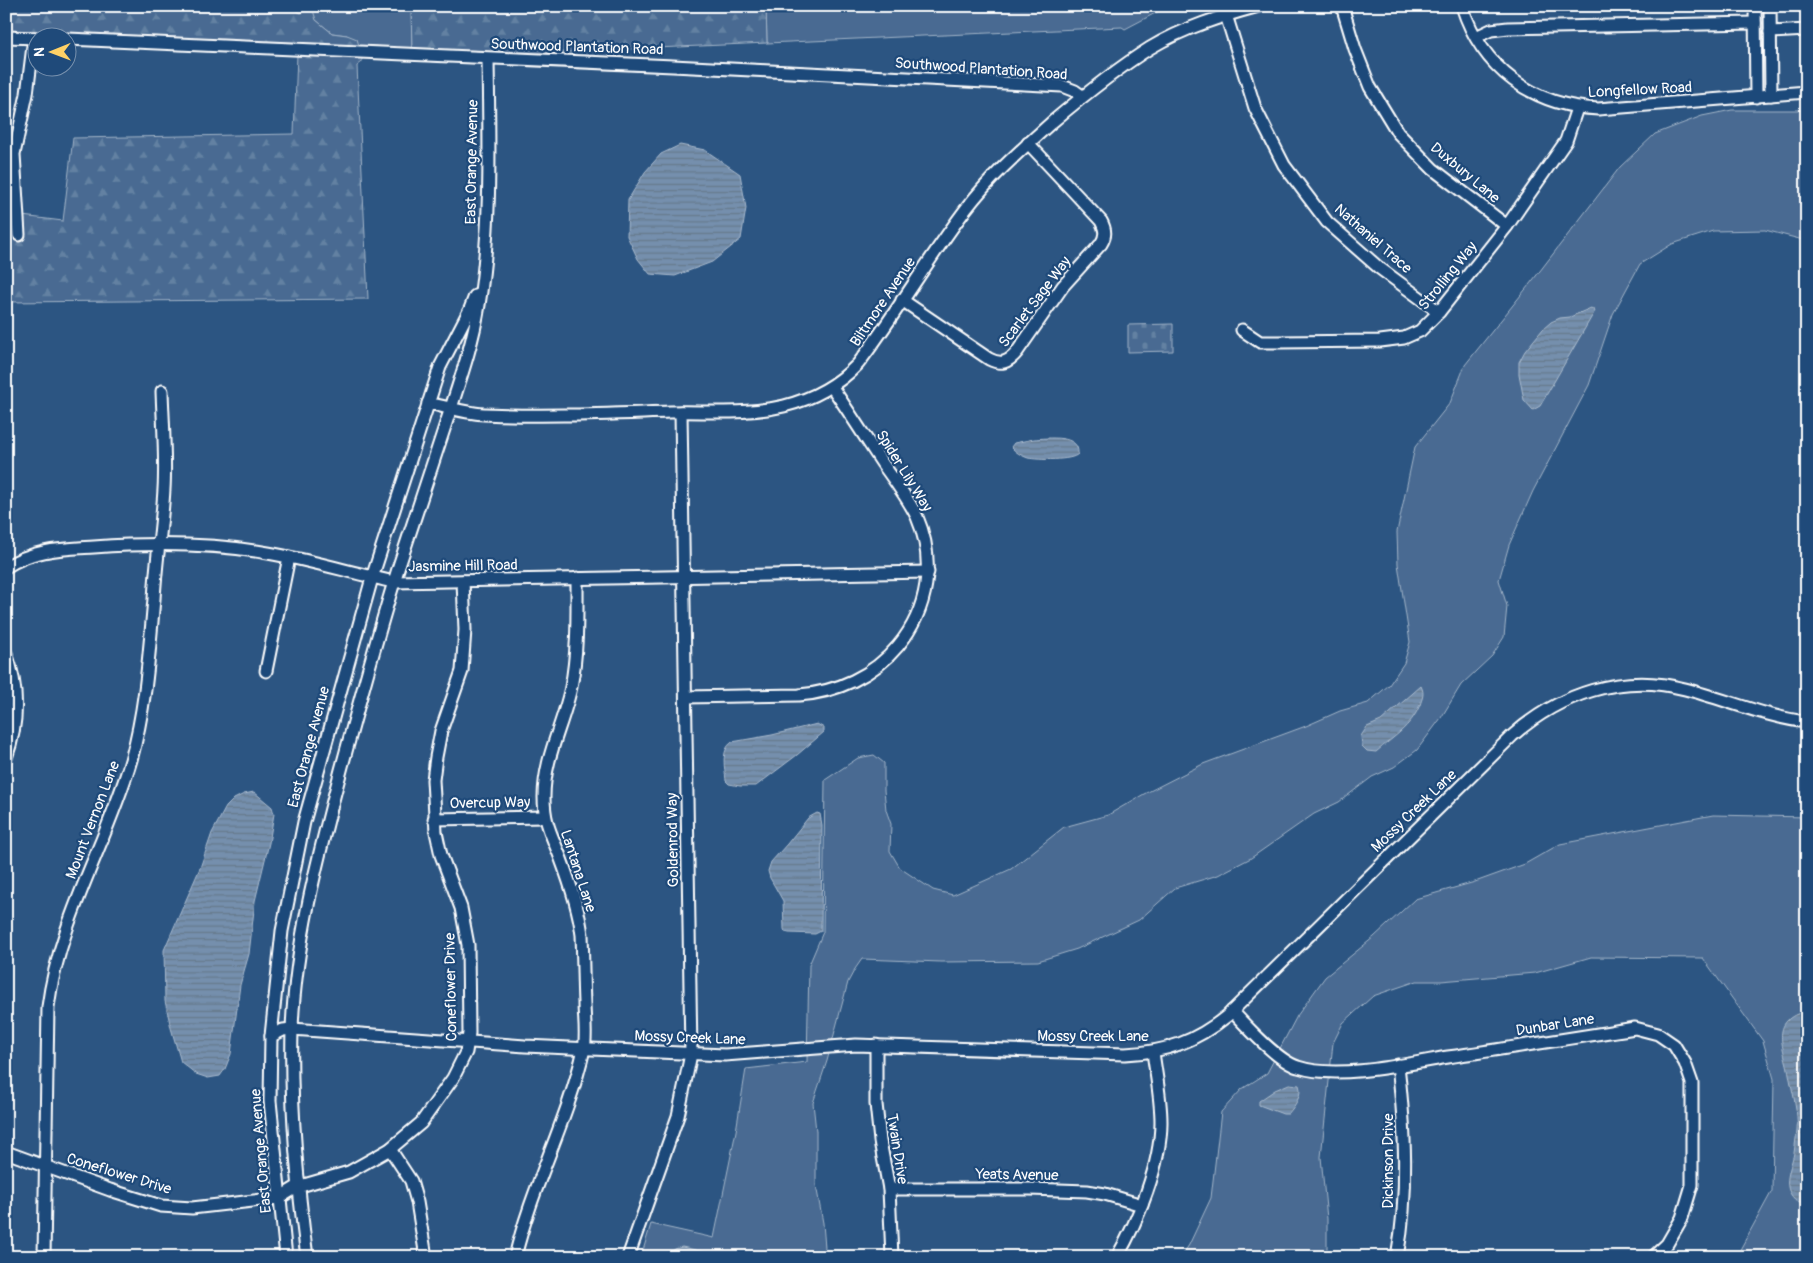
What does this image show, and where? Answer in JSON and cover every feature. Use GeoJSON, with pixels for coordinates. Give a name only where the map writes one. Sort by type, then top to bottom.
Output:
{"type":"FeatureCollection","features":[{"type":"Feature","properties":{"kind":"street","name":"Biltmore Avenue"},"geometry":{"type":"LineString","coordinates":[[428,403],[482,414],[584,414],[754,411],[800,402],[843,379],[858,364],[967,208],[1004,165],[1082,96],[1112,73],[1152,47],[1226,15],[1260,6]]}},
{"type":"Feature","properties":{"kind":"street","name":"Duxbury Lane"},"geometry":{"type":"LineString","coordinates":[[1342,6],[1355,49],[1370,88],[1398,133],[1433,169],[1507,226]]}},
{"type":"Feature","properties":{"kind":"street","name":"Longfellow Road"},"geometry":{"type":"LineString","coordinates":[[1462,6],[1468,25],[1485,53],[1503,72],[1526,90],[1563,105],[1598,109],[1807,92]]}},
{"type":"Feature","properties":{"kind":"street"},"geometry":{"type":"LineString","coordinates":[[1755,6],[1756,97]]}},
{"type":"Feature","properties":{"kind":"street"},"geometry":{"type":"LineString","coordinates":[[1770,6],[1771,95]]}},
{"type":"Feature","properties":{"kind":"street","name":"Nathaniel Trace"},"geometry":{"type":"LineString","coordinates":[[1226,15],[1255,108],[1284,166],[1327,222],[1378,267],[1439,312]]}},
{"type":"Feature","properties":{"kind":"street"},"geometry":{"type":"LineString","coordinates":[[1476,38],[1491,30],[1508,28],[1756,23]]}},
{"type":"Feature","properties":{"kind":"street"},"geometry":{"type":"LineString","coordinates":[[1770,32],[1807,30]]}},
{"type":"Feature","properties":{"kind":"street"},"geometry":{"type":"LineString","coordinates":[[6,37],[28,38]]}},
{"type":"Feature","properties":{"kind":"street","name":"Southwood Plantation Road"},"geometry":{"type":"LineString","coordinates":[[78,39],[673,66],[1062,86],[1076,91],[1082,96]]}},
{"type":"Feature","properties":{"kind":"street","name":"East Orange Avenue"},"geometry":{"type":"LineString","coordinates":[[307,1257],[297,1187],[293,1104],[292,1029],[299,961],[313,884],[368,671],[394,582],[471,346],[479,306],[484,265],[489,180],[488,59]]}},
{"type":"Feature","properties":{"kind":"street"},"geometry":{"type":"LineString","coordinates":[[19,235],[14,154],[30,78]]}},
{"type":"Feature","properties":{"kind":"street","name":"Strolling Way"},"geometry":{"type":"LineString","coordinates":[[1242,330],[1260,342],[1380,341],[1404,338],[1420,331],[1439,312],[1507,226],[1566,141],[1577,108]]}},
{"type":"Feature","properties":{"kind":"street","name":"Scarlet Sage Way"},"geometry":{"type":"LineString","coordinates":[[902,300],[996,363],[1007,361],[1016,352],[1063,286],[1101,244],[1105,233],[1105,228],[1101,221],[1028,143]]}},
{"type":"Feature","properties":{"kind":"street","name":"East Orange Avenue"},"geometry":{"type":"LineString","coordinates":[[286,1257],[270,1101],[271,1036],[282,931],[304,822],[372,578],[440,367],[470,309],[484,265]]}},
{"type":"Feature","properties":{"kind":"street","name":"Spider Lily Way"},"geometry":{"type":"LineString","coordinates":[[686,697],[816,694],[836,688],[877,668],[893,653],[911,628],[923,599],[928,572],[926,546],[922,531],[916,516],[899,488],[832,386]]}},
{"type":"Feature","properties":{"kind":"street","name":"Mount Vernon Lane"},"geometry":{"type":"LineString","coordinates":[[44,1257],[48,1007],[50,992],[63,942],[119,796],[131,759],[144,699],[164,488],[162,391]]}},
{"type":"Feature","properties":{"kind":"street","name":"Goldenrod Way"},"geometry":{"type":"LineString","coordinates":[[628,1257],[678,1116],[691,1054],[681,412]]}},
{"type":"Feature","properties":{"kind":"street","name":"Jasmine Hill Road"},"geometry":{"type":"LineString","coordinates":[[6,567],[26,556],[53,550],[159,544],[238,549],[289,557],[394,582],[928,572]]}},
{"type":"Feature","properties":{"kind":"street"},"geometry":{"type":"LineString","coordinates":[[266,671],[289,557]]}},
{"type":"Feature","properties":{"kind":"street","name":"Lantana Lane"},"geometry":{"type":"LineString","coordinates":[[515,1257],[522,1229],[574,1084],[584,1049],[582,934],[578,908],[561,857],[549,832],[545,817],[544,796],[546,771],[570,690],[575,661],[577,578]]}},
{"type":"Feature","properties":{"kind":"street","name":"Coneflower Drive"},"geometry":{"type":"LineString","coordinates":[[6,1152],[110,1190],[161,1206],[192,1208],[279,1198],[297,1187],[349,1172],[390,1149],[421,1123],[453,1078],[466,1052],[469,1033],[468,945],[461,908],[441,855],[434,819],[433,780],[444,722],[462,670],[464,650],[463,581]]}},
{"type":"Feature","properties":{"kind":"street"},"geometry":{"type":"LineString","coordinates":[[6,652],[13,674],[17,706],[15,728],[6,758]]}},
{"type":"Feature","properties":{"kind":"street","name":"Mossy Creek Lane"},"geometry":{"type":"LineString","coordinates":[[271,1036],[283,1030],[292,1029],[584,1049],[743,1055],[856,1045],[1125,1054],[1153,1052],[1198,1036],[1218,1023],[1512,736],[1533,719],[1566,699],[1591,690],[1610,686],[1652,684],[1684,688],[1767,713],[1807,722]]}},
{"type":"Feature","properties":{"kind":"street","name":"Overcup Way"},"geometry":{"type":"LineString","coordinates":[[434,819],[545,817]]}},
{"type":"Feature","properties":{"kind":"street","name":"Dunbar Lane"},"geometry":{"type":"LineString","coordinates":[[1232,1011],[1274,1052],[1296,1067],[1332,1073],[1398,1065],[1635,1028],[1658,1034],[1674,1045],[1685,1063],[1692,1083],[1692,1185],[1682,1218],[1666,1244],[1653,1257]]}},
{"type":"Feature","properties":{"kind":"street","name":"Twain Drive"},"geometry":{"type":"LineString","coordinates":[[876,1045],[876,1104],[889,1189],[892,1257]]}},
{"type":"Feature","properties":{"kind":"street"},"geometry":{"type":"LineString","coordinates":[[1117,1257],[1127,1240],[1142,1205],[1155,1160],[1161,1129],[1159,1094],[1153,1052]]}},
{"type":"Feature","properties":{"kind":"street","name":"Dickinson Drive"},"geometry":{"type":"LineString","coordinates":[[1397,1257],[1402,1231],[1404,1196],[1404,1113],[1398,1065]]}},
{"type":"Feature","properties":{"kind":"street"},"geometry":{"type":"LineString","coordinates":[[390,1149],[411,1182],[417,1202],[426,1257]]}},
{"type":"Feature","properties":{"kind":"street","name":"Yeats Avenue"},"geometry":{"type":"LineString","coordinates":[[889,1189],[1086,1191],[1105,1194],[1142,1205]]}},
{"type":"Feature","properties":{"kind":"street"},"geometry":{"type":"LineString","coordinates":[[279,1198],[300,1208]]}},
{"type":"Feature","properties":{"kind":"green space"},"geometry":{"type":"Polygon","coordinates":[[[6,6],[286,6],[301,13],[312,7],[316,20],[332,33],[347,35],[357,39],[360,49],[78,36],[78,28],[28,28],[28,34],[6,33],[6,6]]]}},
{"type":"Feature","properties":{"kind":"green space"},"geometry":{"type":"Polygon","coordinates":[[[286,6],[411,6],[412,51],[360,49],[347,35],[332,33],[316,20],[286,6]]]}},
{"type":"Feature","properties":{"kind":"green space"},"geometry":{"type":"Polygon","coordinates":[[[411,6],[766,6],[767,43],[501,55],[412,51],[411,6]]]}},
{"type":"Feature","properties":{"kind":"green space"},"geometry":{"type":"Polygon","coordinates":[[[766,6],[1163,6],[1163,9],[1125,29],[1122,27],[767,43],[766,6]]]}},
{"type":"Feature","properties":{"kind":"green space"},"geometry":{"type":"Polygon","coordinates":[[[297,54],[362,57],[362,62],[357,66],[368,299],[6,302],[6,109],[19,110],[8,214],[13,215],[15,239],[24,238],[22,216],[63,221],[73,138],[294,134],[297,54]]]}},
{"type":"Feature","properties":{"kind":"green space"},"geometry":{"type":"Polygon","coordinates":[[[1732,110],[1807,110],[1807,241],[1765,230],[1713,231],[1672,244],[1640,264],[1613,314],[1589,385],[1533,491],[1509,545],[1499,580],[1507,606],[1504,637],[1492,656],[1461,685],[1441,718],[1417,750],[1394,767],[1372,777],[1339,802],[1314,814],[1251,858],[1218,875],[1175,888],[1139,920],[1077,949],[1038,961],[941,962],[862,959],[848,982],[827,1061],[813,1103],[816,1131],[816,1185],[823,1223],[825,1248],[821,1257],[641,1257],[651,1224],[714,1238],[736,1131],[746,1069],[807,1062],[809,965],[823,932],[825,780],[858,758],[874,755],[884,763],[886,810],[891,824],[890,851],[900,868],[933,890],[953,895],[1011,869],[1064,827],[1108,815],[1203,764],[1306,726],[1340,711],[1368,703],[1389,685],[1404,663],[1410,642],[1398,564],[1397,532],[1415,447],[1450,403],[1465,365],[1620,167],[1655,134],[1702,116],[1732,110]]]}},
{"type":"Feature","properties":{"kind":"green space"},"geometry":{"type":"Polygon","coordinates":[[[1173,324],[1173,351],[1128,352],[1128,325],[1173,324]]]}},
{"type":"Feature","properties":{"kind":"green space"},"geometry":{"type":"Polygon","coordinates":[[[1713,815],[1807,817],[1807,1257],[1736,1257],[1772,1191],[1774,1079],[1763,1041],[1703,958],[1591,957],[1535,973],[1441,981],[1417,981],[1373,996],[1343,1023],[1333,1043],[1321,1157],[1327,1219],[1327,1257],[1181,1257],[1189,1245],[1211,1198],[1221,1112],[1242,1089],[1267,1073],[1297,1016],[1325,977],[1374,937],[1415,899],[1475,882],[1525,864],[1560,844],[1713,815]]]}},
{"type":"Feature","properties":{"kind":"shaded area"},"geometry":{"type":"Polygon","coordinates":[[[680,145],[705,150],[740,174],[746,208],[741,239],[712,262],[675,276],[650,274],[638,259],[627,236],[628,200],[645,172],[661,154],[680,145]]]}},
{"type":"Feature","properties":{"kind":"shaded area"},"geometry":{"type":"Polygon","coordinates":[[[1591,308],[1595,311],[1540,406],[1533,410],[1524,400],[1519,374],[1519,362],[1525,351],[1551,322],[1560,318],[1570,317],[1591,308]]]}},
{"type":"Feature","properties":{"kind":"shaded area"},"geometry":{"type":"Polygon","coordinates":[[[1055,438],[1069,440],[1074,443],[1078,454],[1062,459],[1033,459],[1021,455],[1011,447],[1014,443],[1034,439],[1055,438]]]}},
{"type":"Feature","properties":{"kind":"shaded area"},"geometry":{"type":"Polygon","coordinates":[[[1421,686],[1423,691],[1422,698],[1412,720],[1376,752],[1367,751],[1362,746],[1361,736],[1367,727],[1381,721],[1421,686]]]}},
{"type":"Feature","properties":{"kind":"shaded area"},"geometry":{"type":"Polygon","coordinates":[[[817,724],[824,728],[824,732],[756,786],[740,786],[729,784],[726,781],[725,755],[728,746],[732,742],[817,724]]]}},
{"type":"Feature","properties":{"kind":"shaded area"},"geometry":{"type":"Polygon","coordinates":[[[254,792],[272,807],[274,814],[255,901],[249,954],[240,985],[231,1054],[220,1076],[208,1078],[196,1074],[181,1062],[165,1001],[164,950],[200,868],[212,833],[226,807],[234,799],[254,792]]]}},
{"type":"Feature","properties":{"kind":"shaded area"},"geometry":{"type":"Polygon","coordinates":[[[817,813],[820,814],[822,825],[821,931],[815,934],[785,932],[783,901],[768,871],[771,862],[808,818],[817,813]]]}},
{"type":"Feature","properties":{"kind":"shaded area"},"geometry":{"type":"Polygon","coordinates":[[[1807,1011],[1807,1202],[1798,1202],[1792,1197],[1788,1185],[1797,1131],[1797,1117],[1782,1045],[1782,1036],[1783,1028],[1787,1021],[1795,1015],[1807,1011]]]}},
{"type":"Feature","properties":{"kind":"shaded area"},"geometry":{"type":"Polygon","coordinates":[[[1289,1084],[1299,1085],[1300,1093],[1288,1114],[1259,1105],[1259,1101],[1275,1090],[1289,1084]]]}},
{"type":"Feature","properties":{"kind":"shaded area"},"geometry":{"type":"Polygon","coordinates":[[[682,1247],[713,1254],[716,1257],[664,1257],[675,1249],[682,1247]]]}}]}
